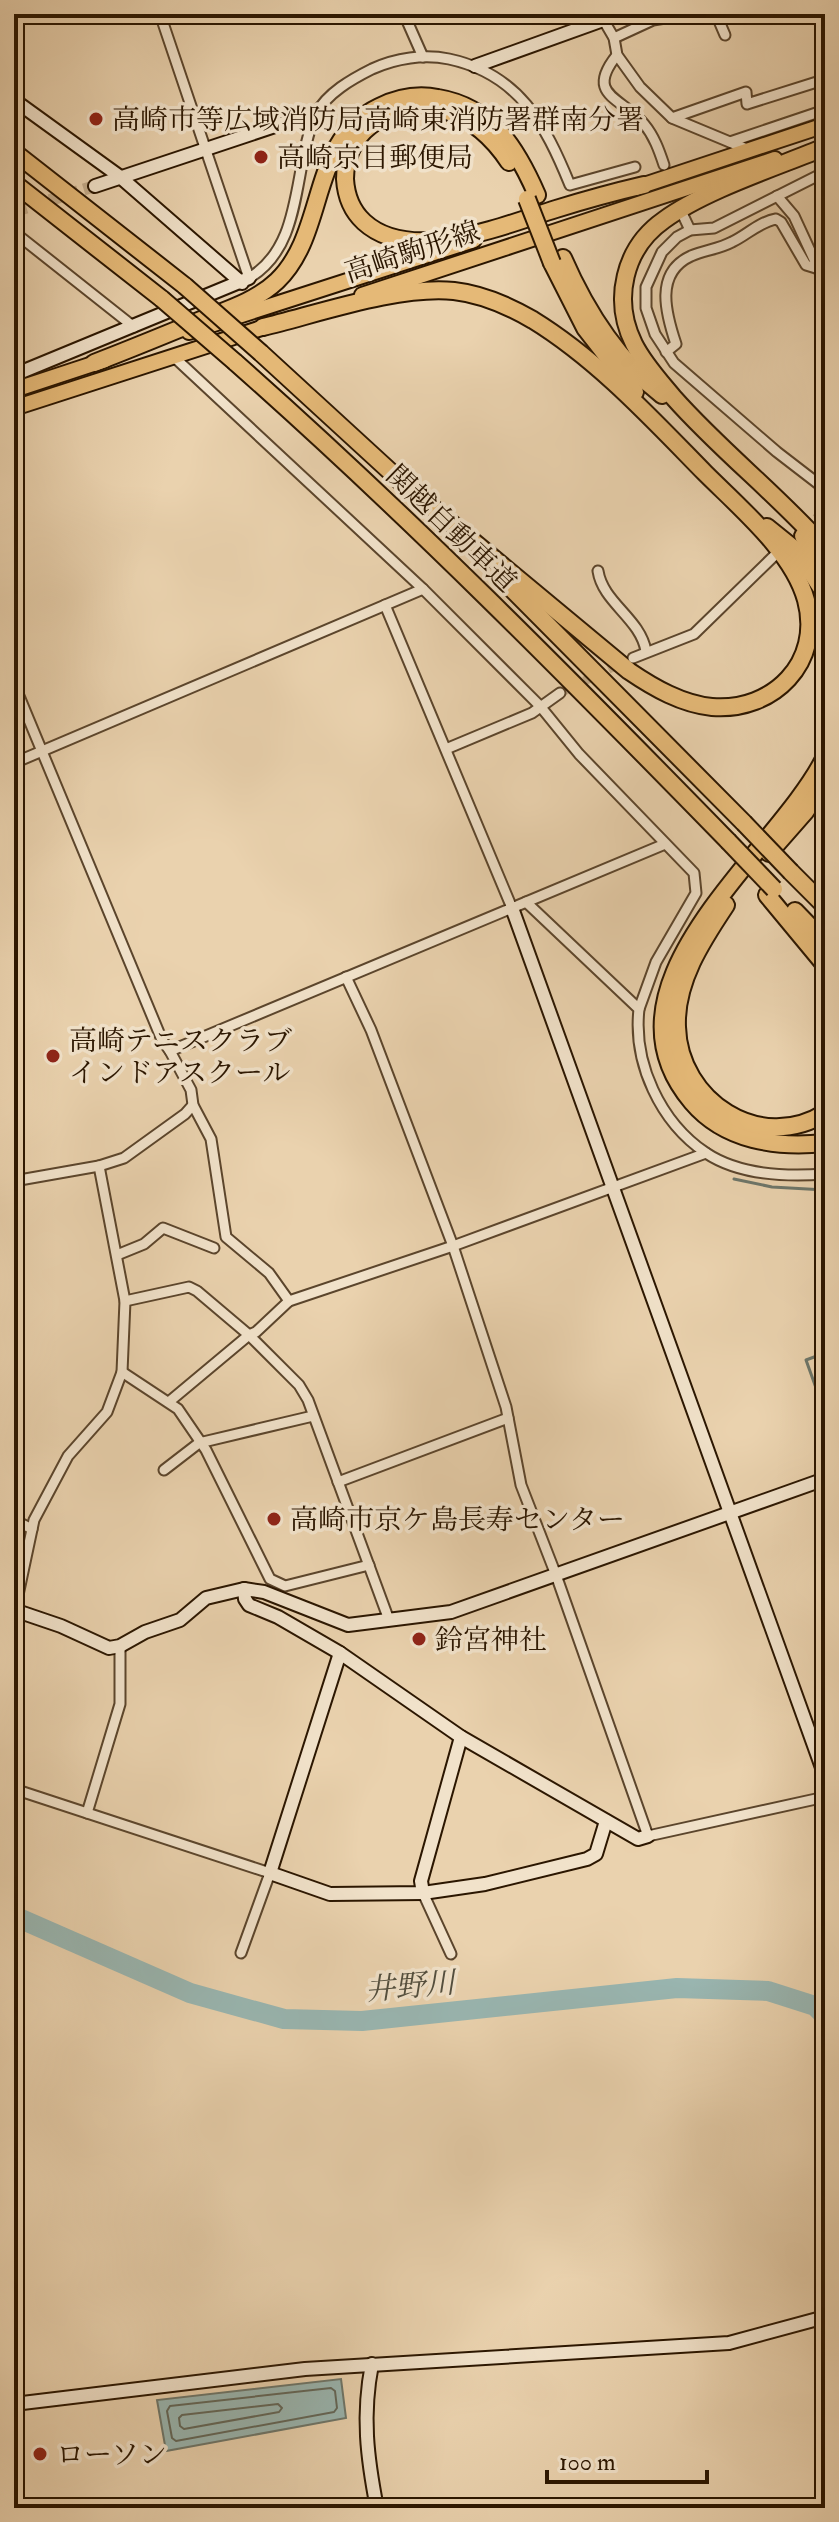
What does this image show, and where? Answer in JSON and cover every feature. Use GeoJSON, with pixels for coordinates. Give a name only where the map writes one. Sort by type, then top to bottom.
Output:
{"type":"FeatureCollection","features":[{"type":"Feature","properties":{"kind":"highway"},"geometry":{"type":"LineString","coordinates":[[94,363],[239,305],[276,281],[301,248],[329,160],[337,145],[359,120],[387,103],[414,96],[430,96],[460,103],[481,114],[502,132],[513,147],[585,328],[674,440]]}},
{"type":"Feature","properties":{"kind":"highway"},"geometry":{"type":"LineString","coordinates":[[532,197],[493,140],[473,122],[442,110],[409,109],[377,121],[355,141],[345,171],[345,188],[350,203],[358,217],[370,228],[385,236],[425,242],[491,228],[644,185]]}},
{"type":"Feature","properties":{"kind":"highway"},"geometry":{"type":"LineString","coordinates":[[825,145],[676,212],[649,232],[630,260],[623,295],[628,329],[658,379],[694,421],[825,548]]}},
{"type":"Feature","properties":{"kind":"highway","name":"関越自動車道"},"geometry":{"type":"LineString","coordinates":[[14,152],[185,286],[398,479],[583,658],[825,906]]}},
{"type":"Feature","properties":{"kind":"highway","name":"関越自動車道"},"geometry":{"type":"LineString","coordinates":[[14,183],[162,299],[381,495],[564,674],[771,892],[825,942]]}},
{"type":"Feature","properties":{"kind":"highway"},"geometry":{"type":"LineString","coordinates":[[558,261],[594,320],[622,358],[652,388],[694,421]]}},
{"type":"Feature","properties":{"kind":"highway"},"geometry":{"type":"LineString","coordinates":[[263,327],[409,292],[455,291],[514,310],[556,336],[674,440],[776,548],[800,582],[810,619],[809,637],[796,672],[769,696],[752,703],[711,707],[669,695],[629,671],[398,479]]}},
{"type":"Feature","properties":{"kind":"highway"},"geometry":{"type":"LineString","coordinates":[[763,489],[825,570]]}},
{"type":"Feature","properties":{"kind":"highway"},"geometry":{"type":"LineString","coordinates":[[742,509],[798,552],[825,594]]}},
{"type":"Feature","properties":{"kind":"highway"},"geometry":{"type":"LineString","coordinates":[[825,757],[795,805],[701,921],[674,974],[665,1003],[664,1025],[666,1047],[679,1083],[689,1099],[708,1118],[750,1139],[790,1144],[825,1143]]}},
{"type":"Feature","properties":{"kind":"highway"},"geometry":{"type":"LineString","coordinates":[[825,782],[805,812],[727,903],[713,924],[684,981],[677,1027],[679,1045],[690,1074],[711,1102],[727,1113],[762,1127],[779,1129],[809,1122],[825,1113]]}},
{"type":"Feature","properties":{"kind":"highway"},"geometry":{"type":"LineString","coordinates":[[771,892],[825,965]]}},
{"type":"Feature","properties":{"kind":"main road","name":"高崎駒形線"},"geometry":{"type":"LineString","coordinates":[[14,390],[825,125]]}},
{"type":"Feature","properties":{"kind":"main road","name":"高崎駒形線"},"geometry":{"type":"LineString","coordinates":[[14,408],[825,145]]}},
{"type":"Feature","properties":{"kind":"street"},"geometry":{"type":"LineString","coordinates":[[160,14],[206,147],[245,280]]}},
{"type":"Feature","properties":{"kind":"street"},"geometry":{"type":"LineString","coordinates":[[404,14],[423,57]]}},
{"type":"Feature","properties":{"kind":"street"},"geometry":{"type":"LineString","coordinates":[[614,38],[653,20],[690,14]]}},
{"type":"Feature","properties":{"kind":"street"},"geometry":{"type":"LineString","coordinates":[[716,14],[725,35]]}},
{"type":"Feature","properties":{"kind":"street"},"geometry":{"type":"LineString","coordinates":[[475,66],[602,17],[614,38],[617,55],[640,87],[672,118],[750,150]]}},
{"type":"Feature","properties":{"kind":"street"},"geometry":{"type":"LineString","coordinates":[[617,55],[604,77],[605,89],[611,99],[629,108],[645,124],[664,165]]}},
{"type":"Feature","properties":{"kind":"street"},"geometry":{"type":"LineString","coordinates":[[14,375],[245,280],[272,261],[283,243],[317,112],[335,92],[382,64],[435,56],[475,66],[515,91],[552,141],[570,185],[635,167]]}},
{"type":"Feature","properties":{"kind":"street"},"geometry":{"type":"LineString","coordinates":[[672,118],[746,92],[747,104],[820,81]]}},
{"type":"Feature","properties":{"kind":"street"},"geometry":{"type":"LineString","coordinates":[[14,100],[119,176],[245,280]]}},
{"type":"Feature","properties":{"kind":"street"},"geometry":{"type":"LineString","coordinates":[[730,142],[825,110]]}},
{"type":"Feature","properties":{"kind":"street"},"geometry":{"type":"LineString","coordinates":[[95,186],[317,112]]}},
{"type":"Feature","properties":{"kind":"street"},"geometry":{"type":"LineString","coordinates":[[825,172],[714,228],[690,230],[677,237],[662,252],[646,287],[646,308],[660,344],[674,363],[825,489]]}},
{"type":"Feature","properties":{"kind":"street"},"geometry":{"type":"LineString","coordinates":[[777,196],[794,216],[825,283]]}},
{"type":"Feature","properties":{"kind":"street"},"geometry":{"type":"LineString","coordinates":[[682,213],[690,230]]}},
{"type":"Feature","properties":{"kind":"street"},"geometry":{"type":"LineString","coordinates":[[666,352],[676,344],[665,312],[667,285],[676,267],[690,257],[736,241],[769,220],[776,219],[781,222],[806,265],[819,269]]}},
{"type":"Feature","properties":{"kind":"street"},"geometry":{"type":"LineString","coordinates":[[14,232],[134,327]]}},
{"type":"Feature","properties":{"kind":"street"},"geometry":{"type":"LineString","coordinates":[[174,357],[423,589],[540,706],[579,754],[694,873],[696,893],[656,962],[639,1009],[637,1025],[642,1060],[654,1093],[667,1113],[706,1153],[736,1166],[765,1173],[800,1176],[825,1174]]}},
{"type":"Feature","properties":{"kind":"street"},"geometry":{"type":"LineString","coordinates":[[633,658],[694,634],[774,556]]}},
{"type":"Feature","properties":{"kind":"street"},"geometry":{"type":"LineString","coordinates":[[598,571],[600,585],[644,637],[646,651]]}},
{"type":"Feature","properties":{"kind":"street"},"geometry":{"type":"LineString","coordinates":[[14,763],[423,589]]}},
{"type":"Feature","properties":{"kind":"street"},"geometry":{"type":"LineString","coordinates":[[385,605],[512,908],[825,1776]]}},
{"type":"Feature","properties":{"kind":"street"},"geometry":{"type":"LineString","coordinates":[[14,684],[162,1040],[191,1090],[193,1105],[211,1139],[226,1237],[269,1273],[289,1301]]}},
{"type":"Feature","properties":{"kind":"street"},"geometry":{"type":"LineString","coordinates":[[446,749],[532,713],[560,693]]}},
{"type":"Feature","properties":{"kind":"street"},"geometry":{"type":"LineString","coordinates":[[170,1051],[665,844]]}},
{"type":"Feature","properties":{"kind":"street"},"geometry":{"type":"LineString","coordinates":[[526,902],[639,1009]]}},
{"type":"Feature","properties":{"kind":"street"},"geometry":{"type":"LineString","coordinates":[[346,977],[371,1030],[453,1246],[508,1418],[521,1485],[648,1836]]}},
{"type":"Feature","properties":{"kind":"street"},"geometry":{"type":"LineString","coordinates":[[14,1181],[99,1166],[124,1158],[193,1105]]}},
{"type":"Feature","properties":{"kind":"street"},"geometry":{"type":"LineString","coordinates":[[170,1401],[256,1332],[289,1301],[453,1246],[706,1153]]}},
{"type":"Feature","properties":{"kind":"street"},"geometry":{"type":"LineString","coordinates":[[99,1166],[125,1301],[122,1372],[107,1412],[68,1456],[53,1481],[32,1529],[14,1612],[61,1626],[102,1646],[120,1646],[145,1632],[180,1620],[206,1598],[244,1589],[264,1592],[348,1625],[451,1612],[825,1479]]}},
{"type":"Feature","properties":{"kind":"street"},"geometry":{"type":"LineString","coordinates":[[117,1255],[144,1244],[163,1228],[214,1248]]}},
{"type":"Feature","properties":{"kind":"street"},"geometry":{"type":"LineString","coordinates":[[125,1301],[189,1287],[249,1335],[299,1385],[308,1400],[389,1620]]}},
{"type":"Feature","properties":{"kind":"street"},"geometry":{"type":"LineString","coordinates":[[122,1372],[178,1409],[206,1450],[270,1579],[285,1586],[369,1565]]}},
{"type":"Feature","properties":{"kind":"street"},"geometry":{"type":"LineString","coordinates":[[164,1470],[199,1443],[313,1416]]}},
{"type":"Feature","properties":{"kind":"street"},"geometry":{"type":"LineString","coordinates":[[338,1482],[508,1418]]}},
{"type":"Feature","properties":{"kind":"street"},"geometry":{"type":"LineString","coordinates":[[14,1520],[32,1529]]}},
{"type":"Feature","properties":{"kind":"street"},"geometry":{"type":"LineString","coordinates":[[244,1589],[249,1605],[278,1617],[340,1653],[461,1737],[638,1839],[825,1797]]}},
{"type":"Feature","properties":{"kind":"street"},"geometry":{"type":"LineString","coordinates":[[87,1813],[120,1704],[120,1646]]}},
{"type":"Feature","properties":{"kind":"street"},"geometry":{"type":"LineString","coordinates":[[241,1953],[270,1873],[340,1653]]}},
{"type":"Feature","properties":{"kind":"street"},"geometry":{"type":"LineString","coordinates":[[451,1954],[423,1893],[421,1881],[461,1737]]}},
{"type":"Feature","properties":{"kind":"street"},"geometry":{"type":"LineString","coordinates":[[14,1789],[330,1894],[423,1893],[485,1884],[587,1859],[596,1854],[606,1821]]}},
{"type":"Feature","properties":{"kind":"street"},"geometry":{"type":"LineString","coordinates":[[14,2404],[305,2369],[729,2343],[825,2317]]}},
{"type":"Feature","properties":{"kind":"street"},"geometry":{"type":"LineString","coordinates":[[372,2364],[366,2395],[367,2453],[377,2508]]}},
{"type":"Feature","properties":{"kind":"water"},"geometry":{"type":"Polygon","coordinates":[[[341,2379],[346,2418],[166,2451],[157,2400],[341,2379]]]}},
{"type":"Feature","properties":{"kind":"waterway"},"geometry":{"type":"LineString","coordinates":[[734,1179],[772,1187],[825,1190]]}},
{"type":"Feature","properties":{"kind":"waterway"},"geometry":{"type":"LineString","coordinates":[[825,1353],[806,1360],[825,1413]]}},
{"type":"Feature","properties":{"kind":"waterway","name":"井野川"},"geometry":{"type":"LineString","coordinates":[[14,1916],[190,1993],[284,2019],[362,2021],[677,1988],[768,1991],[815,2006],[825,2016]]}},
{"type":"Feature","properties":{"kind":"tunnel"},"geometry":{"type":"LineString","coordinates":[[15,211],[95,186]]}},
{"type":"Feature","properties":{"kind":"tunnel"},"geometry":{"type":"LineString","coordinates":[[786,546],[824,511]]}},
{"type":"Feature","properties":{"kind":"tunnel"},"geometry":{"type":"LineString","coordinates":[[560,693],[621,663]]}},
{"type":"Feature","properties":{"kind":"place","name":"高崎市等広域消防局高崎東消防署群南分署"},"geometry":{"type":"Point","coordinates":[96,119]}},
{"type":"Feature","properties":{"kind":"place","name":"高崎京目郵便局"},"geometry":{"type":"Point","coordinates":[261,157]}},
{"type":"Feature","properties":{"kind":"place","name":"高崎テニスクラブ インドアスクール"},"geometry":{"type":"Point","coordinates":[53,1056]}},
{"type":"Feature","properties":{"kind":"place","name":"高崎市京ケ島長寿センター"},"geometry":{"type":"Point","coordinates":[274,1519]}},
{"type":"Feature","properties":{"kind":"place","name":"鈴宮神社"},"geometry":{"type":"Point","coordinates":[419,1639]}},
{"type":"Feature","properties":{"kind":"place","name":"ローソン"},"geometry":{"type":"Point","coordinates":[40,2454]}}]}
